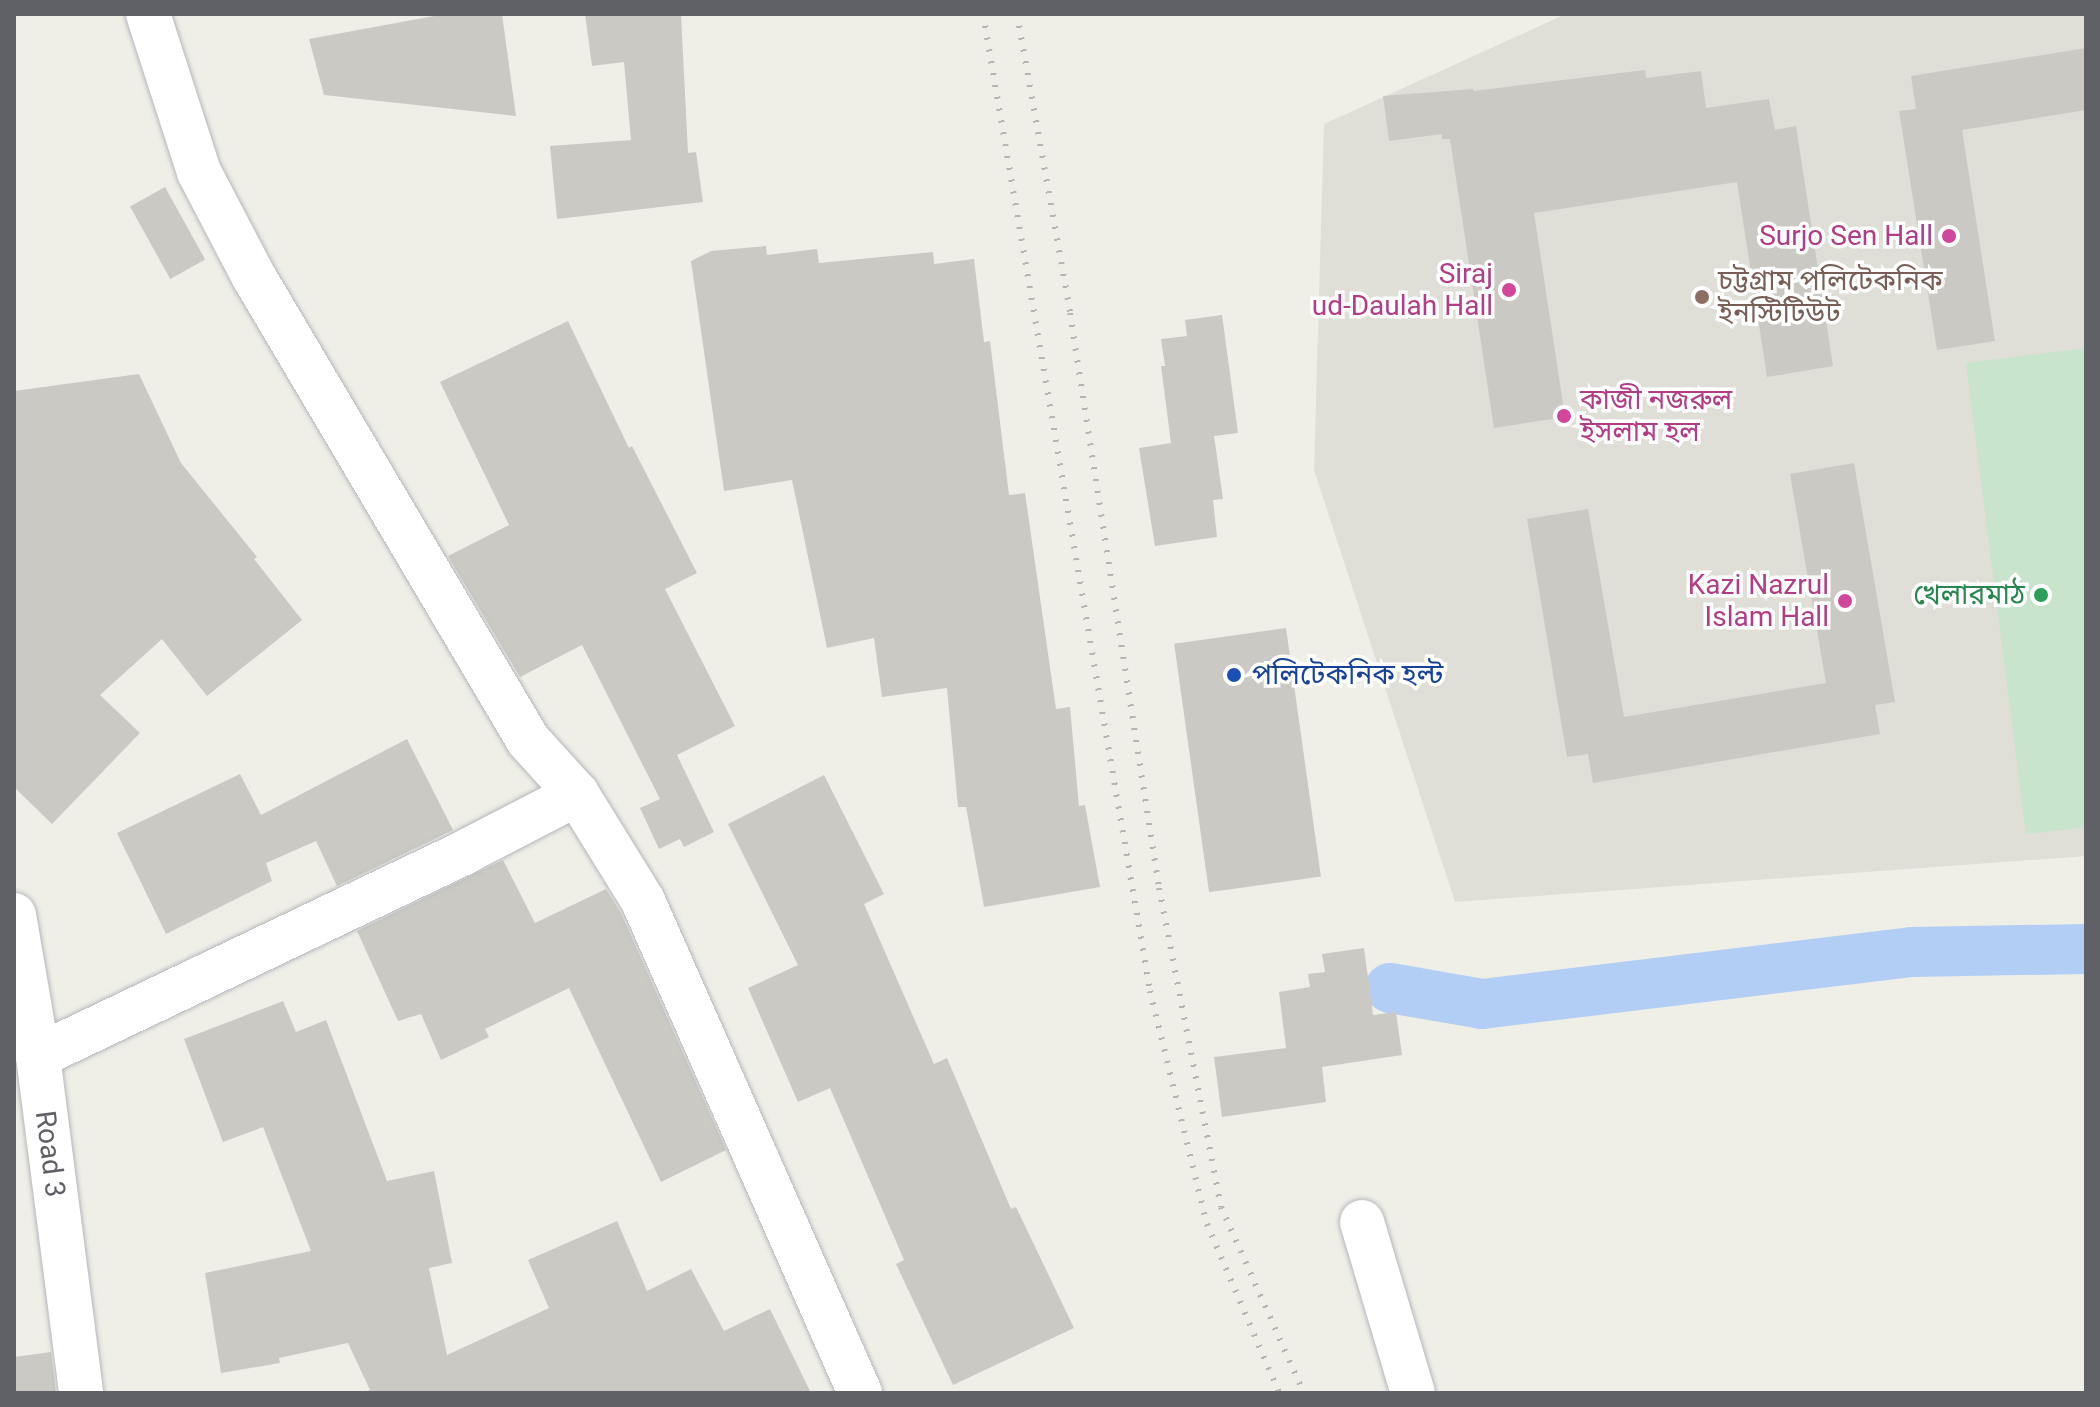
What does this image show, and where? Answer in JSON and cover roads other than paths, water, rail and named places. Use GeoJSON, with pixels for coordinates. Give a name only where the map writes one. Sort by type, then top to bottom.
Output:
{"type":"FeatureCollection","features":[{"type":"Feature","properties":{"kind":"street"},"geometry":{"type":"LineString","coordinates":[[148,14],[199,172],[254,277],[528,740],[577,794],[643,901],[860,1393]]}},
{"type":"Feature","properties":{"kind":"street"},"geometry":{"type":"LineString","coordinates":[[38,1056],[467,851],[577,794]]}},
{"type":"Feature","properties":{"kind":"street","name":"Road 3"},"geometry":{"type":"LineString","coordinates":[[14,915],[38,1056],[81,1393]]}},
{"type":"Feature","properties":{"kind":"street"},"geometry":{"type":"LineString","coordinates":[[1362,1222],[1413,1393]]}},
{"type":"Feature","properties":{"kind":"waterway"},"geometry":{"type":"LineString","coordinates":[[1390,988],[1482,1004],[1912,952],[2086,949]]}},
{"type":"Feature","properties":{"kind":"railway"},"geometry":{"type":"LineString","coordinates":[[983,14],[1150,991],[1207,1224],[1279,1393]]}},
{"type":"Feature","properties":{"kind":"railway"},"geometry":{"type":"LineString","coordinates":[[1017,14],[1070,313],[1159,888],[1221,1207],[1304,1393]]}},
{"type":"Feature","properties":{"kind":"place","name":"Surjo Sen Hall"},"geometry":{"type":"Point","coordinates":[1949,236]}},
{"type":"Feature","properties":{"kind":"place","name":"Siraj ud-Daulah Hall"},"geometry":{"type":"Point","coordinates":[1509,290]}},
{"type":"Feature","properties":{"kind":"place","name":"চট্টগ্রাম পলিটেকনিক ইনস্টিটিউট"},"geometry":{"type":"Point","coordinates":[1702,297]}},
{"type":"Feature","properties":{"kind":"place","name":"কাজী নজরুল ইসলাম হল"},"geometry":{"type":"Point","coordinates":[1564,416]}},
{"type":"Feature","properties":{"kind":"place","name":"খেলারমাঠ"},"geometry":{"type":"Point","coordinates":[2041,595]}},
{"type":"Feature","properties":{"kind":"place","name":"Kazi Nazrul Islam Hall"},"geometry":{"type":"Point","coordinates":[1845,601]}},
{"type":"Feature","properties":{"kind":"place","name":"পলিটেকনিক হল্ট"},"geometry":{"type":"Point","coordinates":[1234,675]}}]}
